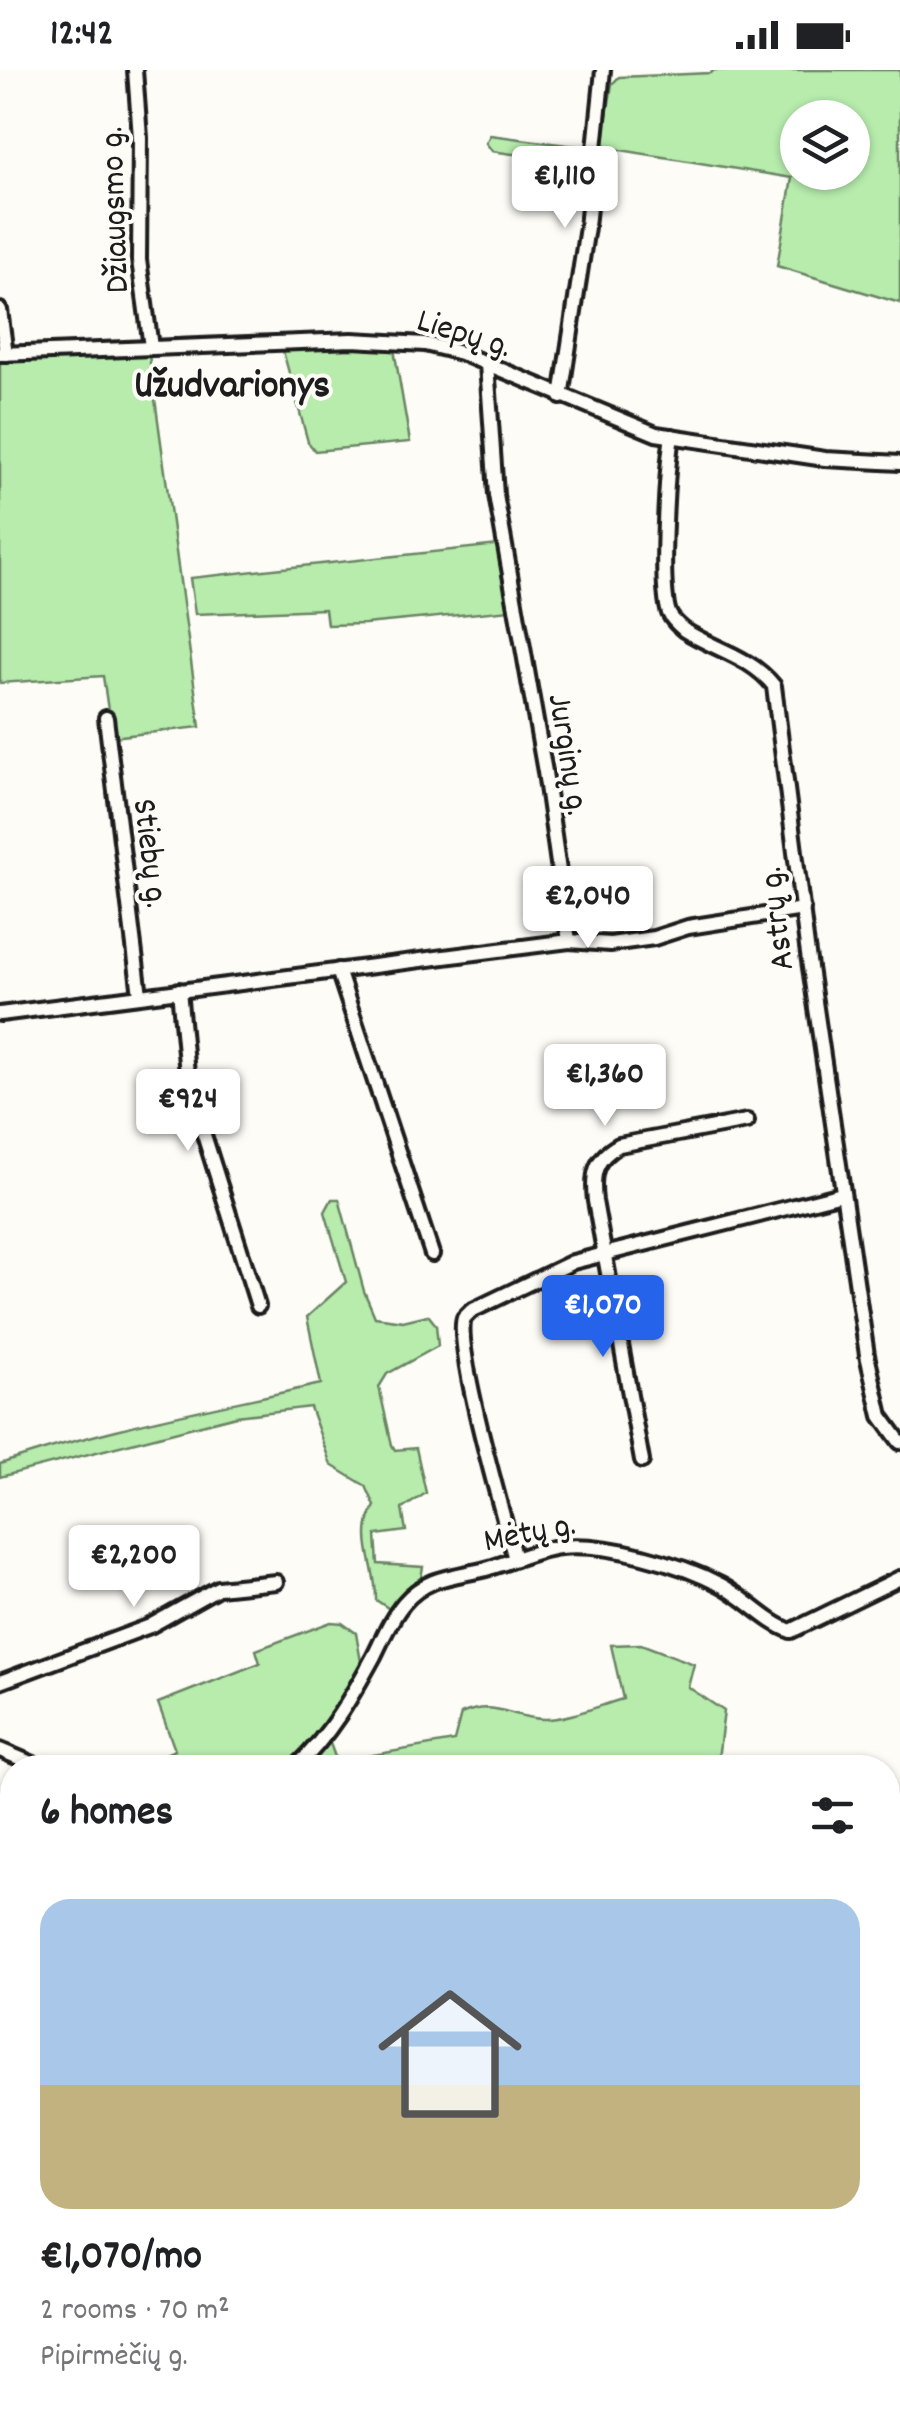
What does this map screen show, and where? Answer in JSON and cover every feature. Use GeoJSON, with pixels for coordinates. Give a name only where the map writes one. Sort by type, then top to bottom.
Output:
{"type":"FeatureCollection","features":[{"type":"Feature","properties":{"kind":"street","name":"Džiaugsmo g."},"geometry":{"type":"LineString","coordinates":[[136,70],[139,260],[150,347]]}},
{"type":"Feature","properties":{"kind":"street"},"geometry":{"type":"LineString","coordinates":[[561,397],[587,225],[603,70]]}},
{"type":"Feature","properties":{"kind":"street"},"geometry":{"type":"LineString","coordinates":[[0,310],[3,354]]}},
{"type":"Feature","properties":{"kind":"street","name":"Liepų g."},"geometry":{"type":"LineString","coordinates":[[3,354],[392,340],[425,344],[487,364],[656,434],[826,458],[900,464]]}},
{"type":"Feature","properties":{"kind":"street","name":"Jurginų g."},"geometry":{"type":"LineString","coordinates":[[487,364],[496,495],[570,942]]}},
{"type":"Feature","properties":{"kind":"street","name":"Astrų g."},"geometry":{"type":"LineString","coordinates":[[672,436],[667,478],[668,611],[686,632],[762,671],[774,686],[842,1194],[873,1388],[880,1416],[900,1442]]}},
{"type":"Feature","properties":{"kind":"street","name":"Stiebų g."},"geometry":{"type":"LineString","coordinates":[[106,718],[140,995]]}},
{"type":"Feature","properties":{"kind":"street"},"geometry":{"type":"LineString","coordinates":[[0,1014],[570,942],[610,944],[654,938],[688,926],[803,908]]}},
{"type":"Feature","properties":{"kind":"street"},"geometry":{"type":"LineString","coordinates":[[338,970],[432,1254]]}},
{"type":"Feature","properties":{"kind":"street"},"geometry":{"type":"LineString","coordinates":[[180,990],[188,1084],[258,1306]]}},
{"type":"Feature","properties":{"kind":"street"},"geometry":{"type":"LineString","coordinates":[[642,1461],[592,1178],[604,1154],[619,1145],[747,1121]]}},
{"type":"Feature","properties":{"kind":"street"},"geometry":{"type":"LineString","coordinates":[[515,1559],[472,1390],[461,1325],[471,1311],[573,1262],[842,1194]]}},
{"type":"Feature","properties":{"kind":"street","name":"Mėtų g."},"geometry":{"type":"LineString","coordinates":[[307,1755],[333,1728],[396,1614],[413,1593],[438,1578],[558,1547],[618,1549],[701,1576],[791,1631],[900,1578]]}},
{"type":"Feature","properties":{"kind":"street"},"geometry":{"type":"LineString","coordinates":[[0,1682],[150,1626],[218,1588],[276,1582]]}},
{"type":"Feature","properties":{"kind":"green space"},"geometry":{"type":"Polygon","coordinates":[[[714,70],[900,70],[900,303],[777,266],[790,190],[870,190],[870,100],[780,100],[780,176],[602,147],[612,84],[619,77],[714,70]]]}},
{"type":"Feature","properties":{"kind":"green space"},"geometry":{"type":"Polygon","coordinates":[[[490,135],[582,147],[587,156],[582,164],[492,151],[486,143],[490,135]]]}},
{"type":"Feature","properties":{"kind":"green space"},"geometry":{"type":"Polygon","coordinates":[[[394,349],[410,442],[315,451],[308,442],[283,351],[394,349]]]}},
{"type":"Feature","properties":{"kind":"green space"},"geometry":{"type":"Polygon","coordinates":[[[149,355],[200,727],[112,737],[103,676],[0,683],[0,361],[149,355]]]}},
{"type":"Feature","properties":{"kind":"green space"},"geometry":{"type":"Polygon","coordinates":[[[498,545],[511,610],[327,625],[325,609],[195,614],[190,578],[498,545]]]}},
{"type":"Feature","properties":{"kind":"green space"},"geometry":{"type":"Polygon","coordinates":[[[332,1199],[339,1199],[375,1317],[403,1321],[428,1315],[436,1325],[438,1346],[387,1374],[379,1387],[392,1445],[395,1450],[416,1448],[426,1493],[402,1509],[406,1531],[376,1535],[378,1564],[423,1567],[420,1583],[391,1610],[376,1600],[367,1541],[375,1506],[366,1486],[331,1465],[310,1407],[236,1416],[0,1477],[0,1464],[79,1440],[321,1384],[307,1317],[346,1282],[325,1212],[332,1199]]]}},
{"type":"Feature","properties":{"kind":"green space"},"geometry":{"type":"Polygon","coordinates":[[[331,1622],[342,1623],[356,1633],[361,1662],[324,1727],[334,1755],[163,1755],[175,1750],[158,1703],[260,1663],[256,1650],[331,1622]]]}},
{"type":"Feature","properties":{"kind":"green space"},"geometry":{"type":"Polygon","coordinates":[[[641,1644],[694,1664],[688,1687],[724,1711],[718,1755],[374,1755],[454,1741],[461,1714],[473,1710],[495,1709],[546,1719],[623,1699],[611,1645],[641,1644]]]}},
{"type":"Feature","properties":{"kind":"district","name":"Užudvarionys"},"geometry":{"type":"Point","coordinates":[232,382]}}]}
